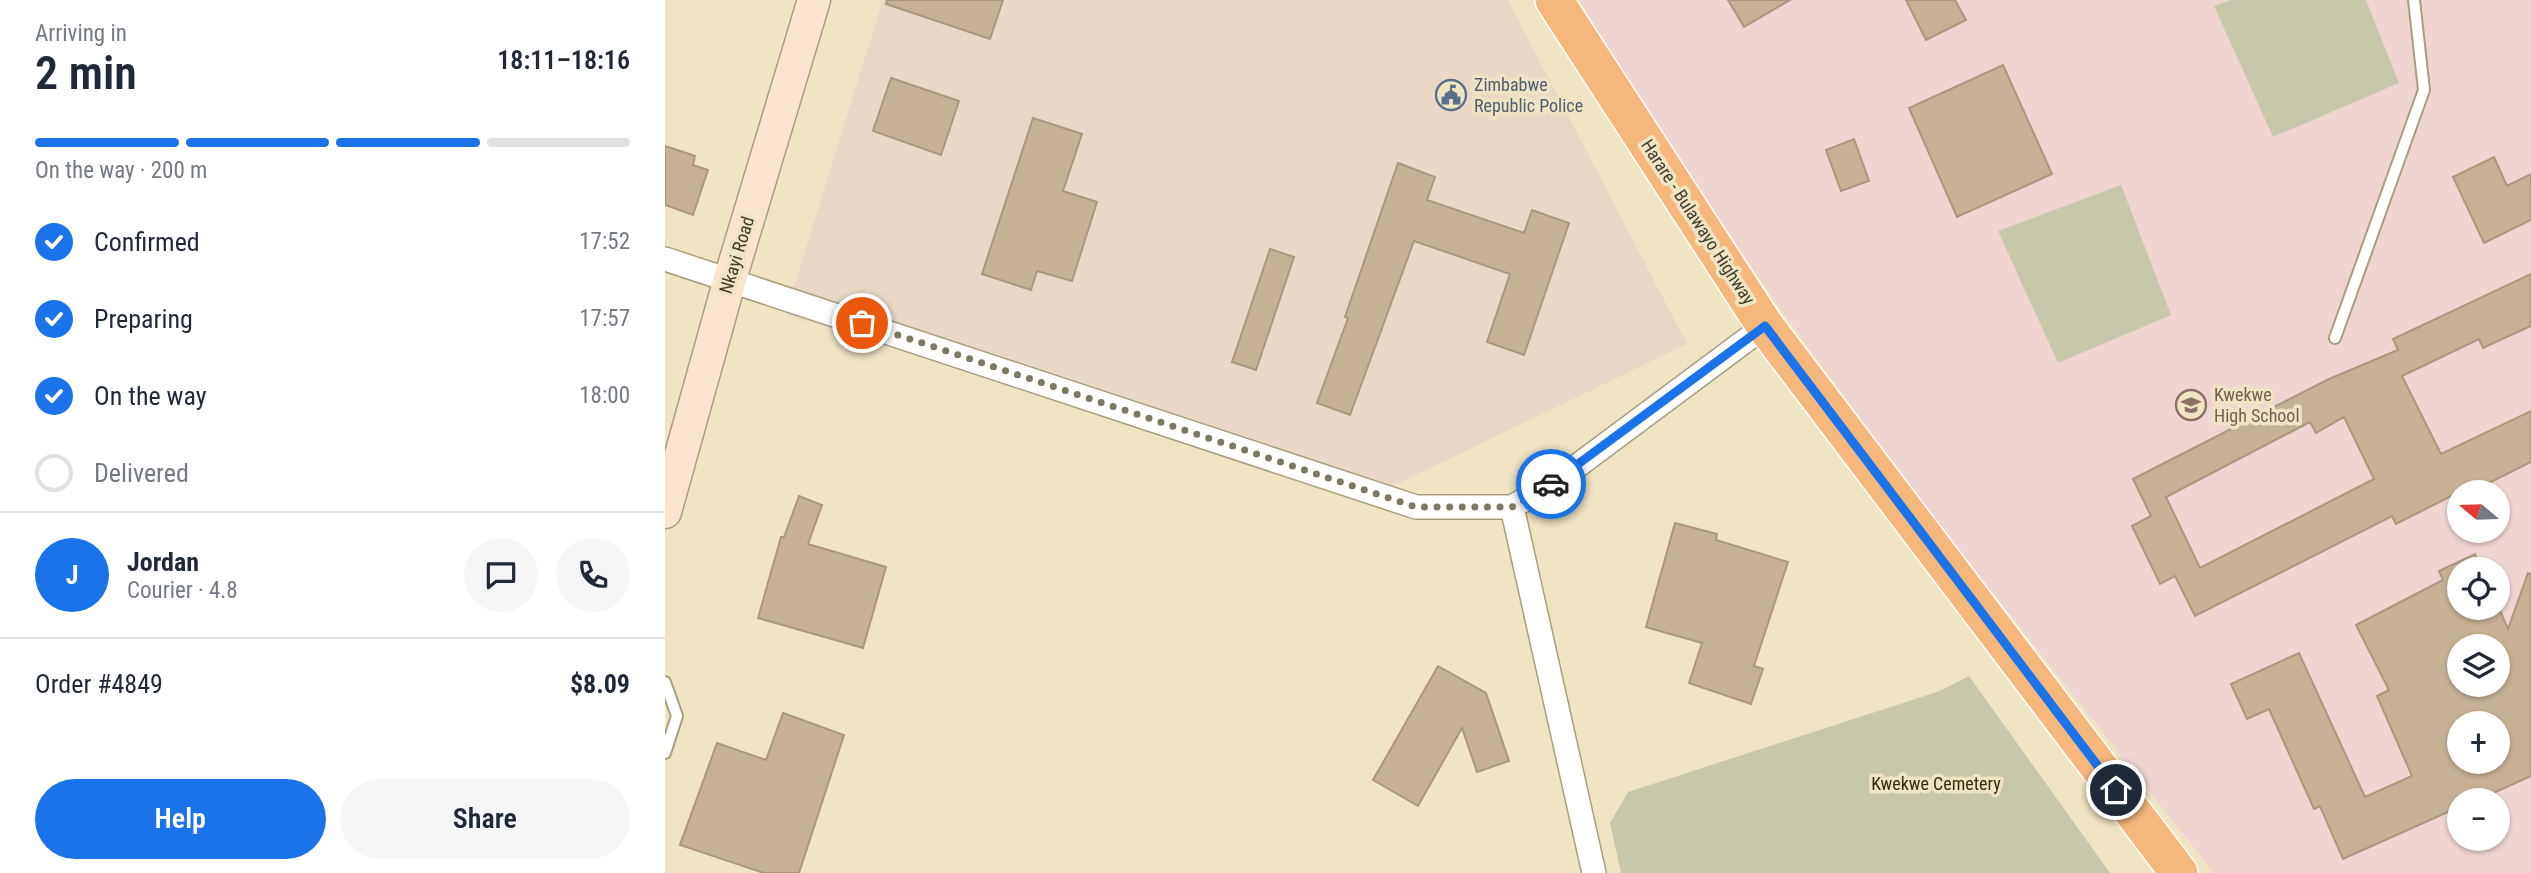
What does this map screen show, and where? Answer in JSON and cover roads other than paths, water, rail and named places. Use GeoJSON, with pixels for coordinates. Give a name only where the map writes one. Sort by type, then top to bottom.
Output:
{"type":"FeatureCollection","features":[{"type":"Feature","properties":{"kind":"highway","name":"Harare - Bulawayo Highway"},"geometry":{"type":"LineString","coordinates":[[1554,0],[1765,326],[2179,873]]}},
{"type":"Feature","properties":{"kind":"main road","name":"Nkayi Road"},"geometry":{"type":"LineString","coordinates":[[665,512],[730,279],[814,0]]}},
{"type":"Feature","properties":{"kind":"street"},"geometry":{"type":"LineString","coordinates":[[665,258],[1416,507],[1512,507],[1557,481],[1765,326]]}},
{"type":"Feature","properties":{"kind":"street"},"geometry":{"type":"LineString","coordinates":[[1512,507],[1594,873]]}},
{"type":"Feature","properties":{"kind":"lane"},"geometry":{"type":"LineString","coordinates":[[2335,338],[2424,90],[2414,0]]}},
{"type":"Feature","properties":{"kind":"lane"},"geometry":{"type":"LineString","coordinates":[[665,682],[677,716],[665,753]]}},
{"type":"Feature","properties":{"kind":"place","name":"Zimbabwe Republic Police"},"geometry":{"type":"Point","coordinates":[1451,95]}},
{"type":"Feature","properties":{"kind":"place","name":"Kwekwe High School"},"geometry":{"type":"Point","coordinates":[2191,405]}},
{"type":"Feature","properties":{"kind":"park label","name":"Kwekwe Cemetery"},"geometry":{"type":"Point","coordinates":[1936,784]}}]}
